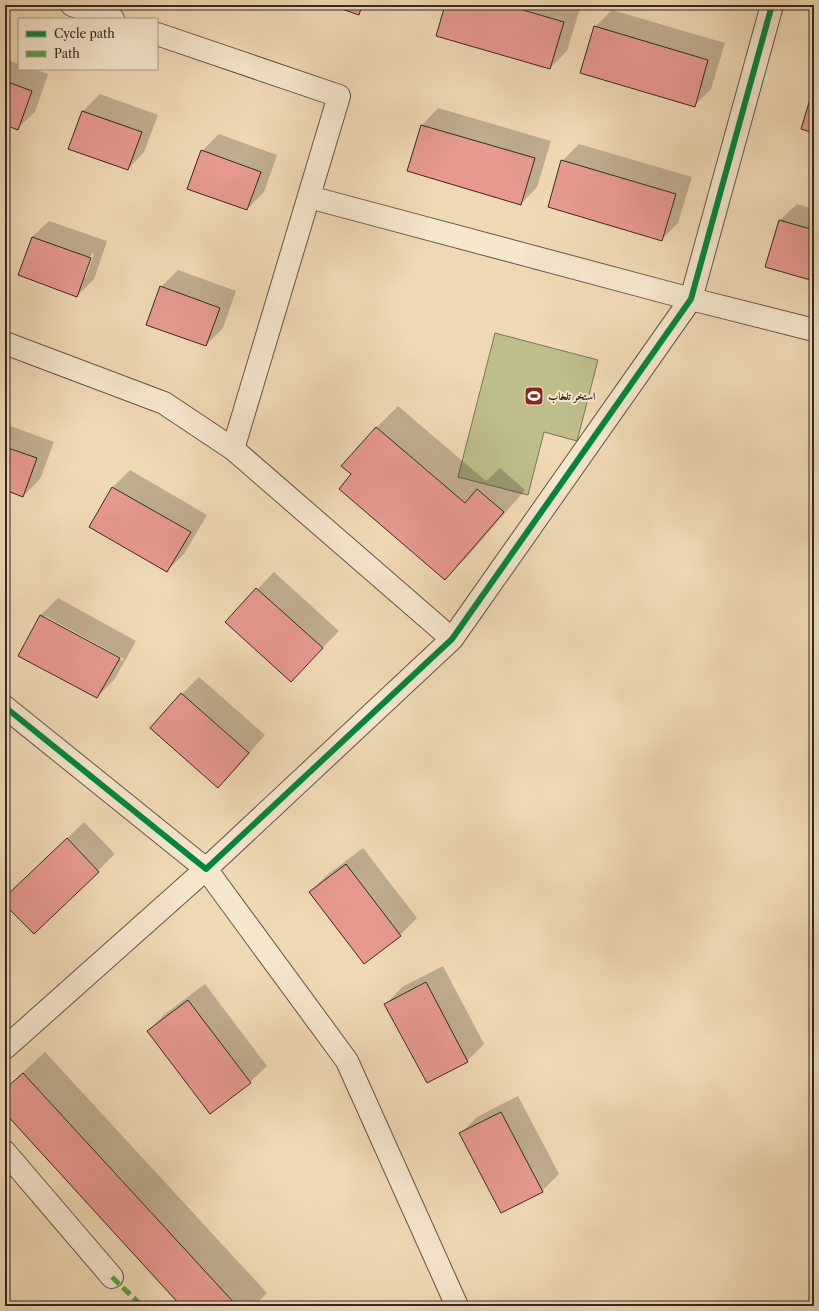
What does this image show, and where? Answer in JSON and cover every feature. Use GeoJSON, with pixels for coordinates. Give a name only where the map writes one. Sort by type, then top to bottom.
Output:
{"type":"FeatureCollection","features":[{"type":"Feature","properties":{"kind":"street"},"geometry":{"type":"LineString","coordinates":[[72,5],[110,18]]}},
{"type":"Feature","properties":{"kind":"street"},"geometry":{"type":"LineString","coordinates":[[5,1048],[206,869],[452,639],[691,299],[772,5]]}},
{"type":"Feature","properties":{"kind":"street"},"geometry":{"type":"LineString","coordinates":[[158,34],[339,96],[233,449]]}},
{"type":"Feature","properties":{"kind":"street"},"geometry":{"type":"LineString","coordinates":[[309,197],[691,299],[814,330]]}},
{"type":"Feature","properties":{"kind":"street"},"geometry":{"type":"LineString","coordinates":[[5,343],[164,403],[233,449],[452,639]]}},
{"type":"Feature","properties":{"kind":"street"},"geometry":{"type":"LineString","coordinates":[[5,706],[206,869],[347,1061],[457,1306]]}},
{"type":"Feature","properties":{"kind":"street"},"geometry":{"type":"LineString","coordinates":[[5,1152],[112,1277]]}},
{"type":"Feature","properties":{"kind":"green space","name":"استخر تلخاب"},"geometry":{"type":"Polygon","coordinates":[[[495,333],[598,360],[577,441],[544,432],[528,495],[458,477],[495,333]]]}},
{"type":"Feature","properties":{"kind":"building"},"geometry":{"type":"Polygon","coordinates":[[[330,5],[362,5],[359,15],[330,5]]]}},
{"type":"Feature","properties":{"kind":"building"},"geometry":{"type":"Polygon","coordinates":[[[445,5],[506,5],[564,22],[550,69],[436,36],[445,5]]]}},
{"type":"Feature","properties":{"kind":"building"},"geometry":{"type":"Polygon","coordinates":[[[594,26],[708,60],[695,107],[580,73],[594,26]]]}},
{"type":"Feature","properties":{"kind":"building"},"geometry":{"type":"Polygon","coordinates":[[[5,81],[32,91],[18,130],[5,125],[5,81]]]}},
{"type":"Feature","properties":{"kind":"building"},"geometry":{"type":"Polygon","coordinates":[[[814,86],[814,133],[801,129],[814,86]]]}},
{"type":"Feature","properties":{"kind":"building"},"geometry":{"type":"Polygon","coordinates":[[[82,111],[142,132],[128,170],[68,149],[82,111]]]}},
{"type":"Feature","properties":{"kind":"building"},"geometry":{"type":"Polygon","coordinates":[[[421,125],[535,158],[521,205],[407,171],[421,125]]]}},
{"type":"Feature","properties":{"kind":"building"},"geometry":{"type":"Polygon","coordinates":[[[201,150],[261,172],[247,210],[187,189],[201,150]]]}},
{"type":"Feature","properties":{"kind":"building"},"geometry":{"type":"Polygon","coordinates":[[[561,160],[676,194],[662,241],[548,207],[561,160]]]}},
{"type":"Feature","properties":{"kind":"building"},"geometry":{"type":"Polygon","coordinates":[[[779,220],[814,230],[814,281],[765,267],[779,220]]]}},
{"type":"Feature","properties":{"kind":"building"},"geometry":{"type":"Polygon","coordinates":[[[32,237],[91,258],[77,297],[18,275],[32,237]]]}},
{"type":"Feature","properties":{"kind":"building"},"geometry":{"type":"Polygon","coordinates":[[[160,286],[220,308],[206,346],[146,325],[160,286]]]}},
{"type":"Feature","properties":{"kind":"building"},"geometry":{"type":"Polygon","coordinates":[[[376,427],[465,503],[477,489],[504,512],[445,580],[339,489],[351,474],[341,466],[376,427]]]}},
{"type":"Feature","properties":{"kind":"building"},"geometry":{"type":"Polygon","coordinates":[[[5,447],[37,458],[23,497],[5,490],[5,447]]]}},
{"type":"Feature","properties":{"kind":"building"},"geometry":{"type":"Polygon","coordinates":[[[112,487],[191,532],[167,572],[89,527],[112,487]]]}},
{"type":"Feature","properties":{"kind":"building"},"geometry":{"type":"Polygon","coordinates":[[[256,588],[323,648],[291,682],[225,622],[256,588]]]}},
{"type":"Feature","properties":{"kind":"building"},"geometry":{"type":"Polygon","coordinates":[[[40,615],[120,658],[97,698],[18,656],[40,615]]]}},
{"type":"Feature","properties":{"kind":"building"},"geometry":{"type":"Polygon","coordinates":[[[181,693],[249,753],[218,788],[150,728],[181,693]]]}},
{"type":"Feature","properties":{"kind":"building"},"geometry":{"type":"Polygon","coordinates":[[[67,838],[99,872],[34,934],[5,905],[5,897],[67,838]]]}},
{"type":"Feature","properties":{"kind":"building"},"geometry":{"type":"Polygon","coordinates":[[[346,864],[401,936],[364,964],[309,892],[346,864]]]}},
{"type":"Feature","properties":{"kind":"building"},"geometry":{"type":"Polygon","coordinates":[[[426,982],[468,1062],[427,1083],[384,1004],[426,982]]]}},
{"type":"Feature","properties":{"kind":"building"},"geometry":{"type":"Polygon","coordinates":[[[188,1000],[251,1083],[210,1114],[147,1031],[188,1000]]]}},
{"type":"Feature","properties":{"kind":"building"},"geometry":{"type":"Polygon","coordinates":[[[23,1073],[237,1306],[181,1306],[5,1113],[5,1089],[23,1073]]]}},
{"type":"Feature","properties":{"kind":"building"},"geometry":{"type":"Polygon","coordinates":[[[501,1112],[543,1192],[501,1213],[459,1133],[501,1112]]]}},
{"type":"Feature","properties":{"kind":"marked path"},"geometry":{"type":"LineString","coordinates":[[112,1277],[142,1306]]}},
{"type":"Feature","properties":{"kind":"cycle path"},"geometry":{"type":"LineString","coordinates":[[5,707],[206,869],[452,639],[691,299],[772,5]]}},
{"type":"Feature","properties":{"kind":"place","name":"استخر تلخاب"},"geometry":{"type":"Point","coordinates":[534,396]}}]}
